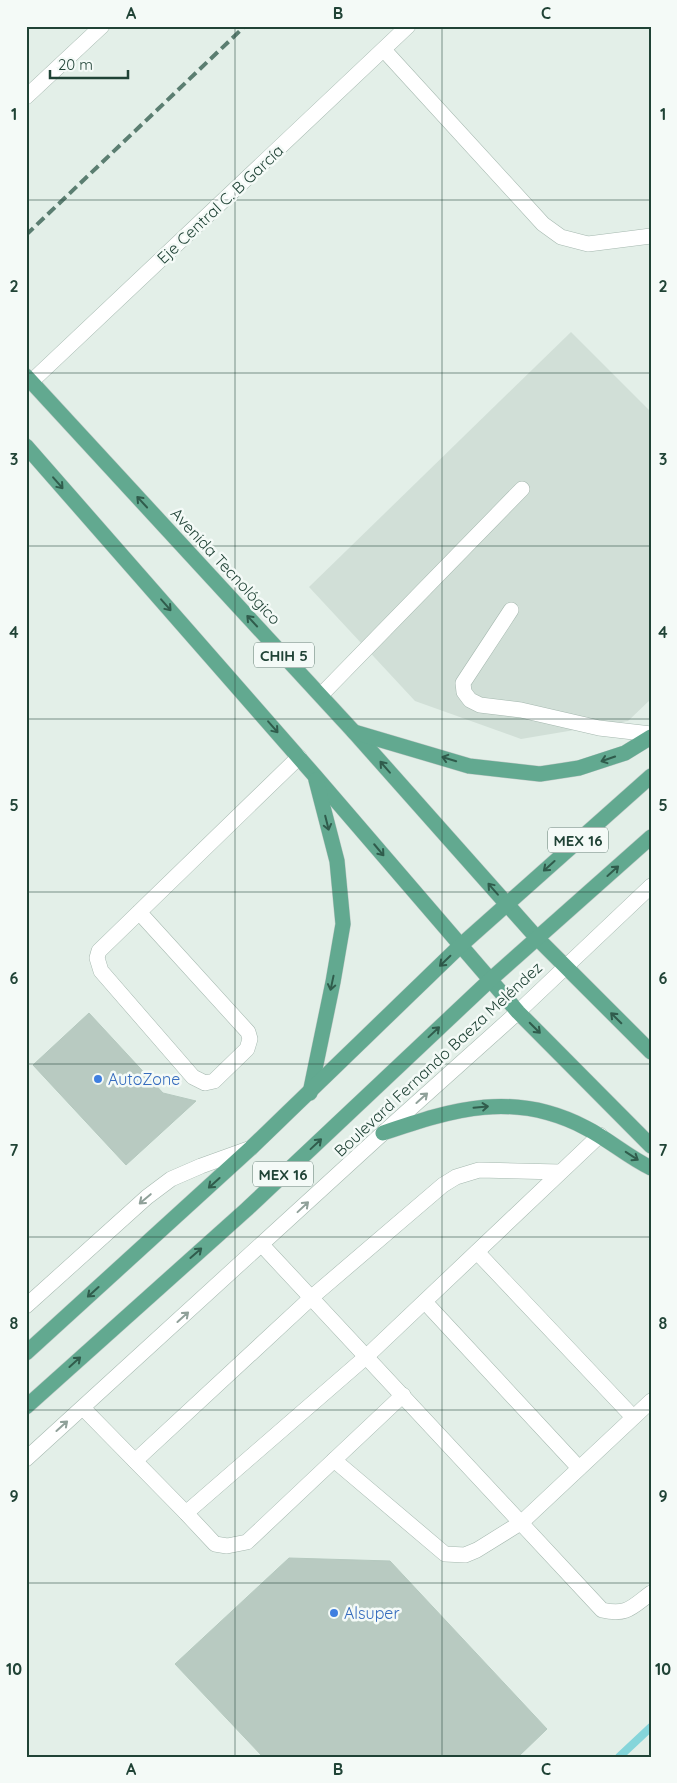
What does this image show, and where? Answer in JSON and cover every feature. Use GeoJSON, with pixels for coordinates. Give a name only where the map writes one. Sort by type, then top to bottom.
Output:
{"type":"FeatureCollection","features":[{"type":"Feature","properties":{"kind":"main road","name":"Avenida Tecnológico"},"geometry":{"type":"LineString","coordinates":[[29,379],[321,695],[537,938],[651,1052]]}},
{"type":"Feature","properties":{"kind":"main road"},"geometry":{"type":"LineString","coordinates":[[26,446],[316,776],[518,1012],[651,1146]]}},
{"type":"Feature","properties":{"kind":"main road"},"geometry":{"type":"LineString","coordinates":[[354,732],[469,766],[540,774],[579,768],[625,753],[651,735]]}},
{"type":"Feature","properties":{"kind":"main road"},"geometry":{"type":"LineString","coordinates":[[310,1093],[343,924],[338,861],[316,776]]}},
{"type":"Feature","properties":{"kind":"main road","name":"MEX 16"},"geometry":{"type":"LineString","coordinates":[[26,1354],[310,1093],[460,946],[651,776]]}},
{"type":"Feature","properties":{"kind":"main road","name":"Boulevard Fernando Baeza Meléndez"},"geometry":{"type":"LineString","coordinates":[[26,1407],[247,1209],[490,980],[651,837]]}},
{"type":"Feature","properties":{"kind":"main road"},"geometry":{"type":"LineString","coordinates":[[383,1133],[457,1110],[503,1106],[538,1110],[562,1117],[600,1135],[651,1168]]}},
{"type":"Feature","properties":{"kind":"street"},"geometry":{"type":"LineString","coordinates":[[26,97],[102,26]]}},
{"type":"Feature","properties":{"kind":"street","name":"Eje Central C. B García"},"geometry":{"type":"LineString","coordinates":[[29,379],[408,26]]}},
{"type":"Feature","properties":{"kind":"street"},"geometry":{"type":"LineString","coordinates":[[384,50],[549,229],[561,237],[588,244],[651,236]]}},
{"type":"Feature","properties":{"kind":"street"},"geometry":{"type":"LineString","coordinates":[[321,695],[522,489]]}},
{"type":"Feature","properties":{"kind":"street"},"geometry":{"type":"LineString","coordinates":[[511,610],[463,683],[464,692],[470,700],[480,705],[521,710],[599,728],[651,735]]}},
{"type":"Feature","properties":{"kind":"street"},"geometry":{"type":"LineString","coordinates":[[138,912],[248,1032],[250,1039],[247,1050],[214,1081],[205,1083],[193,1077],[101,971],[97,958],[99,951],[138,912],[299,757]]}},
{"type":"Feature","properties":{"kind":"street","name":"Boulevard Fernando Baeza Meléndez"},"geometry":{"type":"LineString","coordinates":[[26,1459],[518,1012],[564,966],[651,886]]}},
{"type":"Feature","properties":{"kind":"street"},"geometry":{"type":"LineString","coordinates":[[186,1513],[367,1356],[600,1135]]}},
{"type":"Feature","properties":{"kind":"street"},"geometry":{"type":"LineString","coordinates":[[27,1304],[147,1197],[171,1179],[251,1148]]}},
{"type":"Feature","properties":{"kind":"street"},"geometry":{"type":"LineString","coordinates":[[135,1461],[312,1297],[443,1185],[456,1177],[479,1170],[560,1172]]}},
{"type":"Feature","properties":{"kind":"street"},"geometry":{"type":"LineString","coordinates":[[262,1245],[602,1610],[615,1613],[624,1612],[651,1593]]}},
{"type":"Feature","properties":{"kind":"street"},"geometry":{"type":"LineString","coordinates":[[477,1252],[633,1417]]}},
{"type":"Feature","properties":{"kind":"street"},"geometry":{"type":"LineString","coordinates":[[425,1302],[579,1468]]}},
{"type":"Feature","properties":{"kind":"street"},"geometry":{"type":"LineString","coordinates":[[83,1408],[215,1544],[227,1546],[247,1542],[403,1395]]}},
{"type":"Feature","properties":{"kind":"street"},"geometry":{"type":"LineString","coordinates":[[334,1460],[445,1554],[465,1555],[522,1522],[651,1401]]}},
{"type":"Feature","properties":{"kind":"shaded area"},"geometry":{"type":"Polygon","coordinates":[[[571,332],[651,412],[651,699],[628,721],[521,739],[415,701],[309,587],[571,332]]]}},
{"type":"Feature","properties":{"kind":"building","name":"AutoZone"},"geometry":{"type":"Polygon","coordinates":[[[89,1013],[163,1093],[196,1101],[126,1165],[33,1065],[89,1013]]]}},
{"type":"Feature","properties":{"kind":"building","name":"Alsuper"},"geometry":{"type":"Polygon","coordinates":[[[289,1558],[390,1561],[547,1729],[518,1757],[263,1757],[175,1664],[289,1558]]]}},
{"type":"Feature","properties":{"kind":"waterway"},"geometry":{"type":"LineString","coordinates":[[619,1757],[651,1727]]}},
{"type":"Feature","properties":{"kind":"railway"},"geometry":{"type":"LineString","coordinates":[[26,235],[245,26]]}},
{"type":"Feature","properties":{"kind":"place","name":"AutoZone"},"geometry":{"type":"Point","coordinates":[98,1079]}},
{"type":"Feature","properties":{"kind":"place","name":"Alsuper"},"geometry":{"type":"Point","coordinates":[334,1613]}}]}
